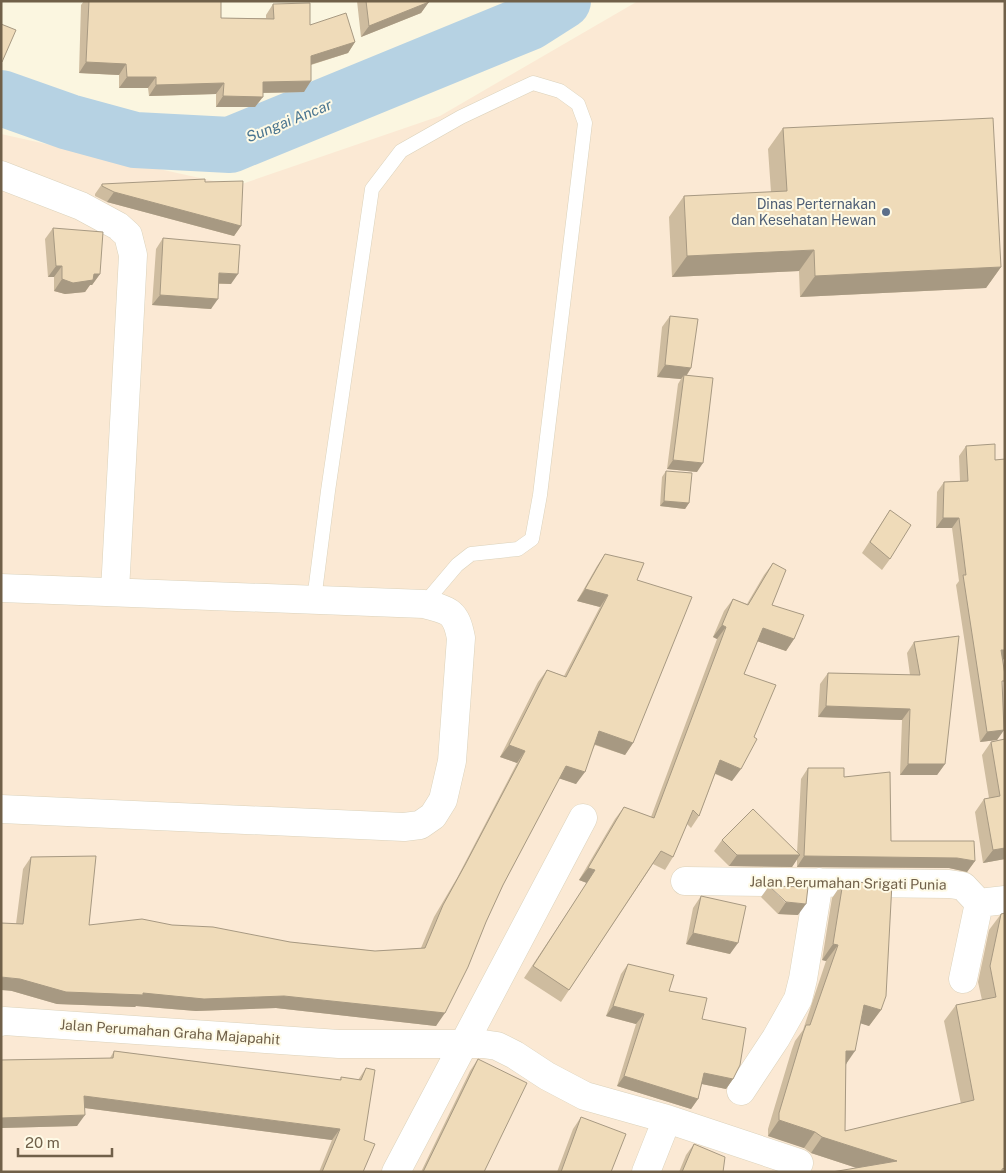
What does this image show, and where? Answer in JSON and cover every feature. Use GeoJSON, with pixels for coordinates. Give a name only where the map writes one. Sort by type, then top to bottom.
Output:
{"type":"FeatureCollection","features":[{"type":"Feature","properties":{"kind":"street"},"geometry":{"type":"LineString","coordinates":[[1,174],[81,206],[118,226],[128,235],[133,255],[115,591]]}},
{"type":"Feature","properties":{"kind":"street"},"geometry":{"type":"LineString","coordinates":[[1,588],[424,604],[446,609],[454,616],[461,638],[452,761],[444,800],[433,816],[420,825],[385,827],[1,809]]}},
{"type":"Feature","properties":{"kind":"street"},"geometry":{"type":"LineString","coordinates":[[396,1172],[582,818]]}},
{"type":"Feature","properties":{"kind":"street","name":"Jalan Perumahan Srigati Punia"},"geometry":{"type":"LineString","coordinates":[[684,881],[949,884],[963,886],[992,901]]}},
{"type":"Feature","properties":{"kind":"street"},"geometry":{"type":"LineString","coordinates":[[741,1091],[776,1038],[798,999],[819,882]]}},
{"type":"Feature","properties":{"kind":"street"},"geometry":{"type":"LineString","coordinates":[[963,979],[992,901]]}},
{"type":"Feature","properties":{"kind":"street","name":"Jalan Perumahan Graha Majapahit"},"geometry":{"type":"LineString","coordinates":[[2,1021],[339,1044],[463,1044],[497,1046],[585,1096],[667,1119],[799,1163]]}},
{"type":"Feature","properties":{"kind":"street"},"geometry":{"type":"LineString","coordinates":[[646,1172],[667,1119]]}},
{"type":"Feature","properties":{"kind":"lane"},"geometry":{"type":"LineString","coordinates":[[314,600],[372,189],[401,151],[461,117],[533,83],[560,91],[578,104],[585,124],[540,495],[532,538],[518,549],[471,554],[457,566],[424,604]]}},
{"type":"Feature","properties":{"kind":"shaded area"},"geometry":{"type":"Polygon","coordinates":[[[638,1],[1005,1],[1005,1172],[1,1172],[1,134],[236,186],[440,116],[638,1]]]}},
{"type":"Feature","properties":{"kind":"building"},"geometry":{"type":"Polygon","coordinates":[[[89,1],[221,1],[221,18],[274,19],[273,4],[310,3],[310,25],[346,13],[355,42],[311,56],[311,81],[263,82],[263,97],[223,96],[224,83],[156,85],[156,77],[127,77],[126,64],[86,62],[89,1]]]}},
{"type":"Feature","properties":{"kind":"building"},"geometry":{"type":"Polygon","coordinates":[[[366,1],[429,1],[429,2],[369,26],[366,1]]]}},
{"type":"Feature","properties":{"kind":"building"},"geometry":{"type":"Polygon","coordinates":[[[1,24],[16,30],[2,62],[1,62],[1,24]]]}},
{"type":"Feature","properties":{"kind":"building"},"geometry":{"type":"Polygon","coordinates":[[[993,118],[1001,267],[815,276],[814,250],[687,256],[684,196],[787,191],[783,128],[993,118]]]}},
{"type":"Feature","properties":{"kind":"building"},"geometry":{"type":"Polygon","coordinates":[[[205,179],[205,182],[243,181],[241,226],[114,192],[102,186],[102,184],[205,179]]]}},
{"type":"Feature","properties":{"kind":"building"},"geometry":{"type":"Polygon","coordinates":[[[53,228],[103,232],[100,274],[94,274],[93,280],[73,283],[62,279],[62,266],[56,266],[53,228]]]}},
{"type":"Feature","properties":{"kind":"building"},"geometry":{"type":"Polygon","coordinates":[[[163,238],[240,245],[238,274],[219,273],[218,299],[160,295],[163,238]]]}},
{"type":"Feature","properties":{"kind":"building"},"geometry":{"type":"Polygon","coordinates":[[[670,316],[698,319],[691,368],[665,365],[670,316]]]}},
{"type":"Feature","properties":{"kind":"building"},"geometry":{"type":"Polygon","coordinates":[[[684,375],[713,378],[703,463],[673,460],[684,375]]]}},
{"type":"Feature","properties":{"kind":"building"},"geometry":{"type":"Polygon","coordinates":[[[995,444],[995,460],[1005,459],[1005,650],[1001,650],[1005,675],[1005,681],[1002,681],[1004,730],[987,732],[963,575],[966,575],[959,518],[943,518],[944,482],[968,481],[966,446],[995,444]]]}},
{"type":"Feature","properties":{"kind":"building"},"geometry":{"type":"Polygon","coordinates":[[[666,471],[692,473],[689,503],[664,501],[666,471]]]}},
{"type":"Feature","properties":{"kind":"building"},"geometry":{"type":"Polygon","coordinates":[[[890,510],[911,525],[890,559],[870,542],[890,510]]]}},
{"type":"Feature","properties":{"kind":"building"},"geometry":{"type":"Polygon","coordinates":[[[605,554],[644,563],[637,580],[692,597],[633,743],[599,731],[585,772],[566,766],[503,885],[468,967],[445,1013],[284,996],[204,999],[143,993],[143,995],[66,992],[20,979],[1,977],[1,923],[23,924],[31,857],[96,856],[89,925],[142,919],[172,925],[213,927],[290,942],[375,951],[425,948],[443,905],[525,751],[509,745],[547,670],[566,677],[608,595],[585,589],[605,554]]]}},
{"type":"Feature","properties":{"kind":"building"},"geometry":{"type":"Polygon","coordinates":[[[773,563],[786,570],[772,605],[804,615],[794,639],[763,628],[744,674],[776,685],[754,737],[757,739],[741,769],[720,760],[699,816],[693,810],[673,857],[661,851],[569,990],[533,966],[595,870],[588,868],[624,807],[654,818],[726,627],[722,625],[733,599],[748,605],[773,563]]]}},
{"type":"Feature","properties":{"kind":"building"},"geometry":{"type":"Polygon","coordinates":[[[959,636],[945,764],[908,764],[910,709],[826,706],[828,673],[920,675],[914,642],[959,636]]]}},
{"type":"Feature","properties":{"kind":"building"},"geometry":{"type":"Polygon","coordinates":[[[1005,739],[1005,848],[993,850],[984,799],[1000,796],[991,742],[1005,739]]]}},
{"type":"Feature","properties":{"kind":"building"},"geometry":{"type":"Polygon","coordinates":[[[808,768],[844,768],[844,777],[890,772],[891,841],[974,841],[975,861],[957,858],[804,856],[808,768]]]}},
{"type":"Feature","properties":{"kind":"building"},"geometry":{"type":"Polygon","coordinates":[[[753,809],[800,855],[737,855],[722,840],[753,809]]]}},
{"type":"Feature","properties":{"kind":"building"},"geometry":{"type":"Polygon","coordinates":[[[843,882],[892,883],[886,996],[881,1010],[864,1005],[855,1051],[846,1051],[845,1131],[974,1100],[956,1005],[996,997],[990,966],[1001,914],[1005,913],[1005,1168],[1002,1169],[1002,1172],[832,1172],[897,1161],[822,1137],[815,1132],[779,1120],[779,1113],[803,1033],[806,1025],[810,1025],[838,945],[833,944],[843,882]]]}},
{"type":"Feature","properties":{"kind":"building"},"geometry":{"type":"Polygon","coordinates":[[[769,886],[808,887],[806,904],[786,902],[769,886]]]}},
{"type":"Feature","properties":{"kind":"building"},"geometry":{"type":"Polygon","coordinates":[[[701,896],[746,906],[738,943],[693,933],[701,896]]]}},
{"type":"Feature","properties":{"kind":"building"},"geometry":{"type":"Polygon","coordinates":[[[628,964],[674,975],[669,991],[707,998],[702,1019],[746,1028],[740,1065],[733,1079],[704,1073],[698,1099],[624,1076],[644,1014],[613,1006],[628,964]]]}},
{"type":"Feature","properties":{"kind":"building"},"geometry":{"type":"Polygon","coordinates":[[[114,1051],[341,1080],[341,1077],[361,1080],[366,1068],[375,1070],[364,1140],[375,1144],[363,1172],[322,1172],[340,1129],[84,1096],[85,1115],[1,1118],[1,1060],[113,1058],[114,1051]]]}},
{"type":"Feature","properties":{"kind":"building"},"geometry":{"type":"Polygon","coordinates":[[[478,1059],[527,1083],[484,1172],[423,1172],[478,1059]]]}},
{"type":"Feature","properties":{"kind":"building"},"geometry":{"type":"Polygon","coordinates":[[[581,1117],[626,1134],[611,1172],[561,1172],[581,1117]]]}},
{"type":"Feature","properties":{"kind":"building"},"geometry":{"type":"Polygon","coordinates":[[[694,1144],[725,1157],[723,1172],[682,1172],[694,1144]]]}},
{"type":"Feature","properties":{"kind":"waterway","name":"Sungai Ancar"},"geometry":{"type":"LineString","coordinates":[[1,98],[69,122],[135,140],[230,145],[530,22],[563,1]]}},
{"type":"Feature","properties":{"kind":"place","name":"Dinas Perternakan dan Kesehatan Hewan"},"geometry":{"type":"Point","coordinates":[886,212]}}]}
